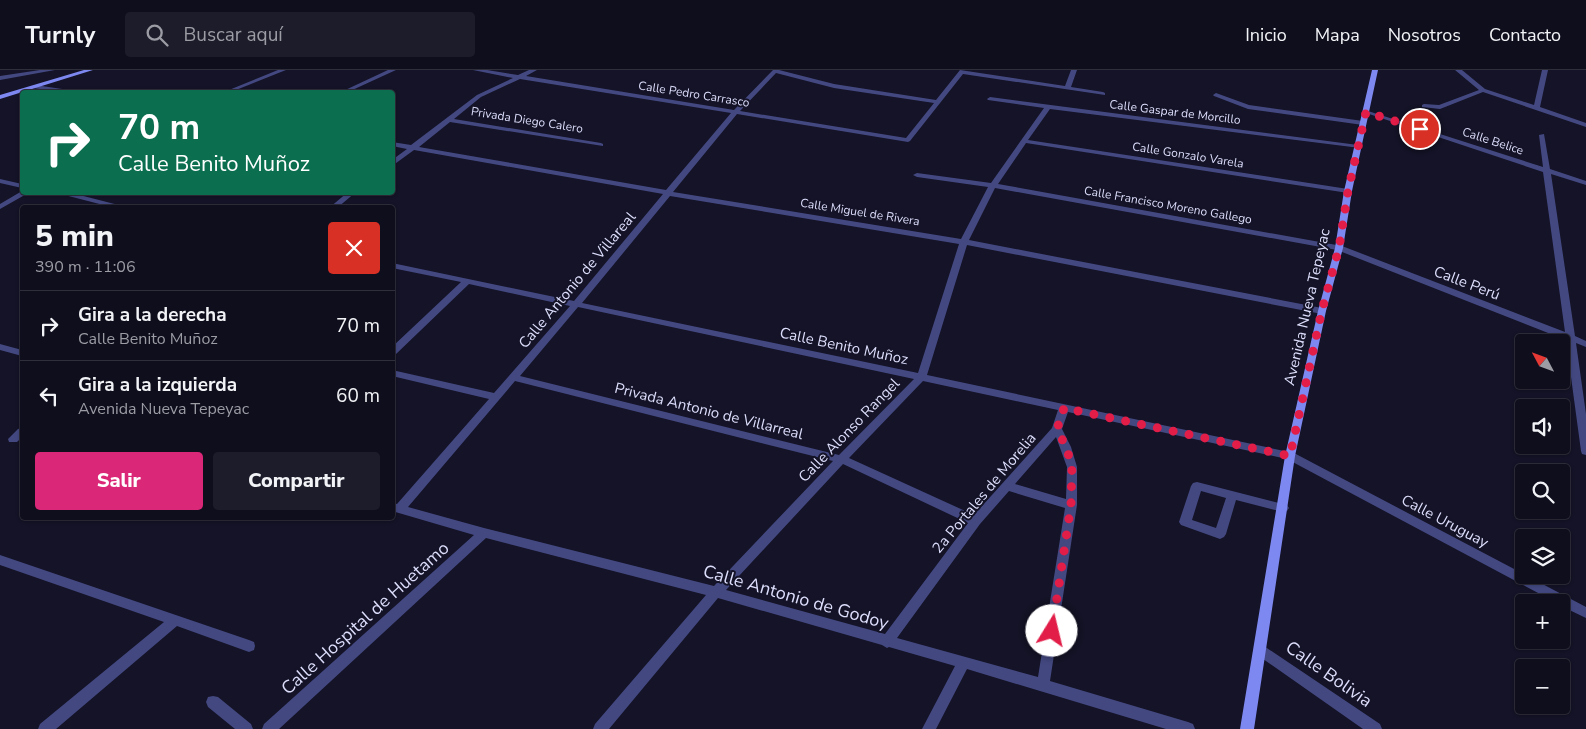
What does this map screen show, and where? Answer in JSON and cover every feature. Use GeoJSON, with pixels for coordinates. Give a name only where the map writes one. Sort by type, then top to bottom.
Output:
{"type":"FeatureCollection","features":[{"type":"Feature","properties":{"kind":"street"},"geometry":{"type":"LineString","coordinates":[[0,78],[52,70]]}},
{"type":"Feature","properties":{"kind":"street"},"geometry":{"type":"LineString","coordinates":[[24,90],[90,70]]}},
{"type":"Feature","properties":{"kind":"street"},"geometry":{"type":"LineString","coordinates":[[232,90],[283,70]]}},
{"type":"Feature","properties":{"kind":"street"},"geometry":{"type":"LineString","coordinates":[[348,90],[393,70]]}},
{"type":"Feature","properties":{"kind":"street","name":"Calle Pedro Carrasco"},"geometry":{"type":"LineString","coordinates":[[476,70],[908,140],[938,102]]}},
{"type":"Feature","properties":{"kind":"street"},"geometry":{"type":"LineString","coordinates":[[395,162],[478,96],[534,70]]}},
{"type":"Feature","properties":{"kind":"street"},"geometry":{"type":"LineString","coordinates":[[776,70],[834,86],[938,102],[962,71],[1102,94]]}},
{"type":"Feature","properties":{"kind":"street","name":"Calle Antonio de Villareal"},"geometry":{"type":"LineString","coordinates":[[396,508],[496,397],[576,304],[735,112],[776,70]]}},
{"type":"Feature","properties":{"kind":"street"},"geometry":{"type":"LineString","coordinates":[[1068,88],[1074,70]]}},
{"type":"Feature","properties":{"kind":"street","name":"Avenida Nueva Tepeyac"},"geometry":{"type":"LineString","coordinates":[[1247,729],[1261,650],[1290,456],[1322,310],[1339,248],[1348,191],[1375,70]]}},
{"type":"Feature","properties":{"kind":"street"},"geometry":{"type":"LineString","coordinates":[[1458,70],[1483,90],[1586,125]]}},
{"type":"Feature","properties":{"kind":"street"},"geometry":{"type":"LineString","coordinates":[[1537,108],[1544,70]]}},
{"type":"Feature","properties":{"kind":"street"},"geometry":{"type":"LineString","coordinates":[[35,87],[55,90]]}},
{"type":"Feature","properties":{"kind":"street"},"geometry":{"type":"LineString","coordinates":[[1424,106],[1440,107],[1483,90]]}},
{"type":"Feature","properties":{"kind":"street"},"geometry":{"type":"LineString","coordinates":[[0,97],[20,91]]}},
{"type":"Feature","properties":{"kind":"street"},"geometry":{"type":"LineString","coordinates":[[1216,96],[1248,107],[1363,123]]}},
{"type":"Feature","properties":{"kind":"street","name":"Calle Gaspar de Morcillo"},"geometry":{"type":"LineString","coordinates":[[990,98],[1358,147]]}},
{"type":"Feature","properties":{"kind":"street","name":"Calle Alonso Rangel"},"geometry":{"type":"LineString","coordinates":[[600,729],[716,592],[841,459],[921,378],[964,242],[993,185],[1048,107]]}},
{"type":"Feature","properties":{"kind":"street","name":"Calle Belice"},"geometry":{"type":"LineString","coordinates":[[1366,112],[1586,183]]}},
{"type":"Feature","properties":{"kind":"street","name":"Privada Diego Calero"},"geometry":{"type":"LineString","coordinates":[[449,120],[601,145]]}},
{"type":"Feature","properties":{"kind":"street"},"geometry":{"type":"LineString","coordinates":[[1542,134],[1586,451]]}},
{"type":"Feature","properties":{"kind":"street","name":"Calle Gonzalo Varela"},"geometry":{"type":"LineString","coordinates":[[1024,141],[1348,191]]}},
{"type":"Feature","properties":{"kind":"street","name":"Calle Miguel de Rivera"},"geometry":{"type":"LineString","coordinates":[[395,144],[668,193],[964,242],[1322,310]]}},
{"type":"Feature","properties":{"kind":"street","name":"Calle Francisco Moreno Gallego"},"geometry":{"type":"LineString","coordinates":[[917,175],[993,185],[1339,248]]}},
{"type":"Feature","properties":{"kind":"street"},"geometry":{"type":"LineString","coordinates":[[0,181],[20,186]]}},
{"type":"Feature","properties":{"kind":"street"},"geometry":{"type":"LineString","coordinates":[[0,207],[22,195]]}},
{"type":"Feature","properties":{"kind":"street"},"geometry":{"type":"LineString","coordinates":[[69,195],[114,205]]}},
{"type":"Feature","properties":{"kind":"street"},"geometry":{"type":"LineString","coordinates":[[336,205],[349,195]]}},
{"type":"Feature","properties":{"kind":"street","name":"Calle Perú"},"geometry":{"type":"LineString","coordinates":[[1339,248],[1586,344]]}},
{"type":"Feature","properties":{"kind":"street","name":"Calle Benito Muñoz"},"geometry":{"type":"LineString","coordinates":[[395,266],[1290,456]]}},
{"type":"Feature","properties":{"kind":"street"},"geometry":{"type":"LineString","coordinates":[[395,350],[468,281]]}},
{"type":"Feature","properties":{"kind":"street"},"geometry":{"type":"LineString","coordinates":[[0,347],[20,352]]}},
{"type":"Feature","properties":{"kind":"street"},"geometry":{"type":"LineString","coordinates":[[395,374],[496,397]]}},
{"type":"Feature","properties":{"kind":"street","name":"Privada Antonio de Villarreal"},"geometry":{"type":"LineString","coordinates":[[512,378],[841,459],[976,521]]}},
{"type":"Feature","properties":{"kind":"street","name":"2a Portales de Morelia"},"geometry":{"type":"LineString","coordinates":[[887,642],[976,521],[1057,429],[1064,408]]}},
{"type":"Feature","properties":{"kind":"street"},"geometry":{"type":"LineString","coordinates":[[1043,685],[1071,505],[1072,466],[1066,447],[1057,429]]}},
{"type":"Feature","properties":{"kind":"street"},"geometry":{"type":"LineString","coordinates":[[13,440],[20,434]]}},
{"type":"Feature","properties":{"kind":"street","name":"Calle Uruguay"},"geometry":{"type":"LineString","coordinates":[[1290,456],[1586,613]]}},
{"type":"Feature","properties":{"kind":"street"},"geometry":{"type":"LineString","coordinates":[[1007,486],[1071,505]]}},
{"type":"Feature","properties":{"kind":"street"},"geometry":{"type":"LineString","coordinates":[[1232,495],[1220,534],[1185,522],[1197,486],[1232,495],[1282,508]]}},
{"type":"Feature","properties":{"kind":"street","name":"Calle Antonio de Godoy"},"geometry":{"type":"LineString","coordinates":[[396,508],[484,533],[716,592],[1043,685],[1188,729]]}},
{"type":"Feature","properties":{"kind":"street","name":"Calle Hospital de Huetamo"},"geometry":{"type":"LineString","coordinates":[[270,729],[484,533]]}},
{"type":"Feature","properties":{"kind":"street"},"geometry":{"type":"LineString","coordinates":[[3,564],[249,646]]}},
{"type":"Feature","properties":{"kind":"street"},"geometry":{"type":"LineString","coordinates":[[45,729],[174,621]]}},
{"type":"Feature","properties":{"kind":"street","name":"Calle Bolivia"},"geometry":{"type":"LineString","coordinates":[[1261,650],[1375,729]]}},
{"type":"Feature","properties":{"kind":"street"},"geometry":{"type":"LineString","coordinates":[[929,729],[964,663]]}},
{"type":"Feature","properties":{"kind":"street"},"geometry":{"type":"LineString","coordinates":[[213,702],[246,729]]}},
{"type":"Feature","properties":{"kind":"route"},"geometry":{"type":"LineString","coordinates":[[1052,631],[1071,505],[1072,466],[1066,447],[1057,429],[1064,408],[1290,456],[1322,310],[1339,248],[1348,191],[1366,112],[1420,129]]}}]}
